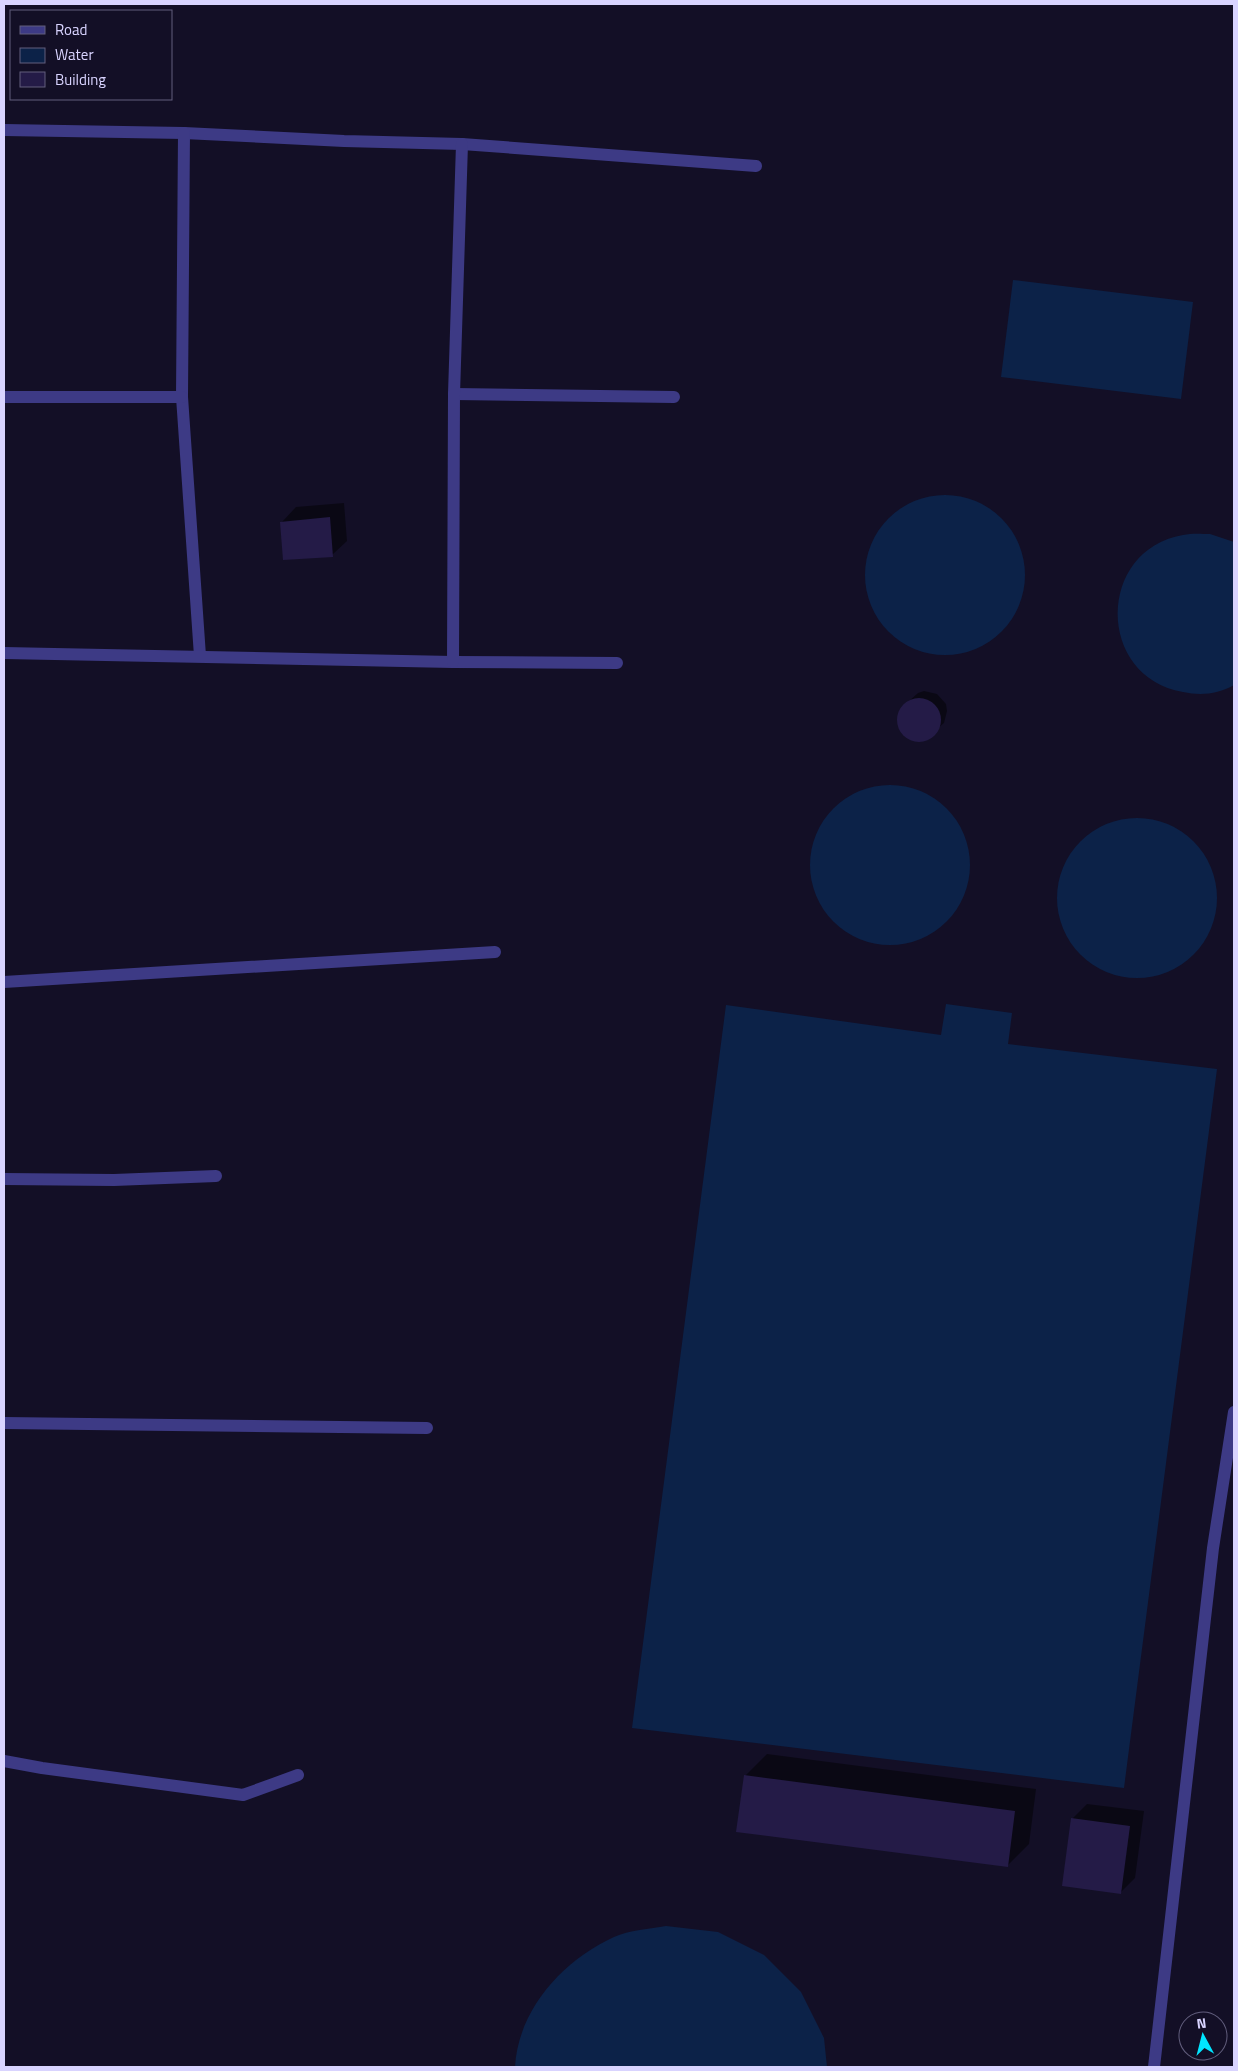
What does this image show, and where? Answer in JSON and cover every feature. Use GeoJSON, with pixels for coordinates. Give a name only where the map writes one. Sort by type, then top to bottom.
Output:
{"type":"FeatureCollection","features":[{"type":"Feature","properties":{"kind":"street"},"geometry":{"type":"LineString","coordinates":[[4,130],[184,133],[344,142],[462,144],[756,166]]}},
{"type":"Feature","properties":{"kind":"street"},"geometry":{"type":"LineString","coordinates":[[184,133],[182,398],[200,656]]}},
{"type":"Feature","properties":{"kind":"street"},"geometry":{"type":"LineString","coordinates":[[452,662],[454,394],[462,144]]}},
{"type":"Feature","properties":{"kind":"street"},"geometry":{"type":"LineString","coordinates":[[454,394],[674,397]]}},
{"type":"Feature","properties":{"kind":"street"},"geometry":{"type":"LineString","coordinates":[[4,397],[182,398]]}},
{"type":"Feature","properties":{"kind":"street"},"geometry":{"type":"LineString","coordinates":[[4,653],[617,664]]}},
{"type":"Feature","properties":{"kind":"street"},"geometry":{"type":"LineString","coordinates":[[4,982],[495,952]]}},
{"type":"Feature","properties":{"kind":"street"},"geometry":{"type":"LineString","coordinates":[[4,1179],[114,1180],[216,1176]]}},
{"type":"Feature","properties":{"kind":"street"},"geometry":{"type":"LineString","coordinates":[[1154,2067],[1213,1548],[1234,1412]]}},
{"type":"Feature","properties":{"kind":"street"},"geometry":{"type":"LineString","coordinates":[[4,1423],[427,1428]]}},
{"type":"Feature","properties":{"kind":"street"},"geometry":{"type":"LineString","coordinates":[[4,1761],[42,1768],[243,1795],[298,1775]]}},
{"type":"Feature","properties":{"kind":"water"},"geometry":{"type":"Polygon","coordinates":[[[1013,280],[1193,302],[1181,399],[1001,377],[1013,280]]]}},
{"type":"Feature","properties":{"kind":"water"},"geometry":{"type":"Polygon","coordinates":[[[953,495],[983,504],[1002,518],[1012,530],[1019,544],[1024,559],[1024,591],[1019,606],[1012,620],[1002,632],[990,642],[968,652],[953,655],[937,655],[922,652],[900,642],[878,620],[866,591],[865,567],[868,552],[878,530],[900,508],[929,496],[953,495]]]}},
{"type":"Feature","properties":{"kind":"water"},"geometry":{"type":"Polygon","coordinates":[[[1210,534],[1234,542],[1234,685],[1216,692],[1203,694],[1183,692],[1154,682],[1134,663],[1122,640],[1118,614],[1122,587],[1134,564],[1154,545],[1183,535],[1210,534]]]}},
{"type":"Feature","properties":{"kind":"water"},"geometry":{"type":"Polygon","coordinates":[[[898,785],[928,794],[947,808],[957,820],[964,834],[969,849],[969,881],[964,896],[957,910],[947,922],[935,932],[913,942],[898,945],[882,945],[867,942],[845,932],[823,910],[811,881],[810,857],[813,842],[823,820],[845,798],[874,786],[898,785]]]}},
{"type":"Feature","properties":{"kind":"water"},"geometry":{"type":"Polygon","coordinates":[[[1145,818],[1175,827],[1194,841],[1204,853],[1211,867],[1216,882],[1216,914],[1211,929],[1204,943],[1194,955],[1182,965],[1160,975],[1145,978],[1129,978],[1114,975],[1092,965],[1070,943],[1058,914],[1057,890],[1060,875],[1070,853],[1092,831],[1121,819],[1145,818]]]}},
{"type":"Feature","properties":{"kind":"water"},"geometry":{"type":"Polygon","coordinates":[[[946,1004],[1012,1013],[1008,1044],[1217,1069],[1124,1788],[632,1728],[726,1005],[941,1035],[946,1004]]]}},
{"type":"Feature","properties":{"kind":"water"},"geometry":{"type":"Polygon","coordinates":[[[666,1926],[718,1932],[764,1955],[801,1992],[824,2038],[827,2067],[515,2067],[518,2046],[534,2007],[546,1989],[561,1973],[577,1959],[614,1937],[633,1931],[666,1926]]]}},
{"type":"Feature","properties":{"kind":"building"},"geometry":{"type":"Polygon","coordinates":[[[330,517],[333,557],[283,560],[280,522],[330,517]]]}},
{"type":"Feature","properties":{"kind":"building"},"geometry":{"type":"Polygon","coordinates":[[[919,698],[931,702],[937,708],[941,720],[937,732],[931,738],[919,742],[907,738],[901,732],[897,720],[901,708],[907,702],[919,698]]]}},
{"type":"Feature","properties":{"kind":"building"},"geometry":{"type":"Polygon","coordinates":[[[744,1775],[1015,1811],[1008,1867],[736,1832],[744,1775]]]}},
{"type":"Feature","properties":{"kind":"building"},"geometry":{"type":"Polygon","coordinates":[[[1071,1818],[1130,1826],[1121,1894],[1062,1886],[1071,1818]]]}}]}
